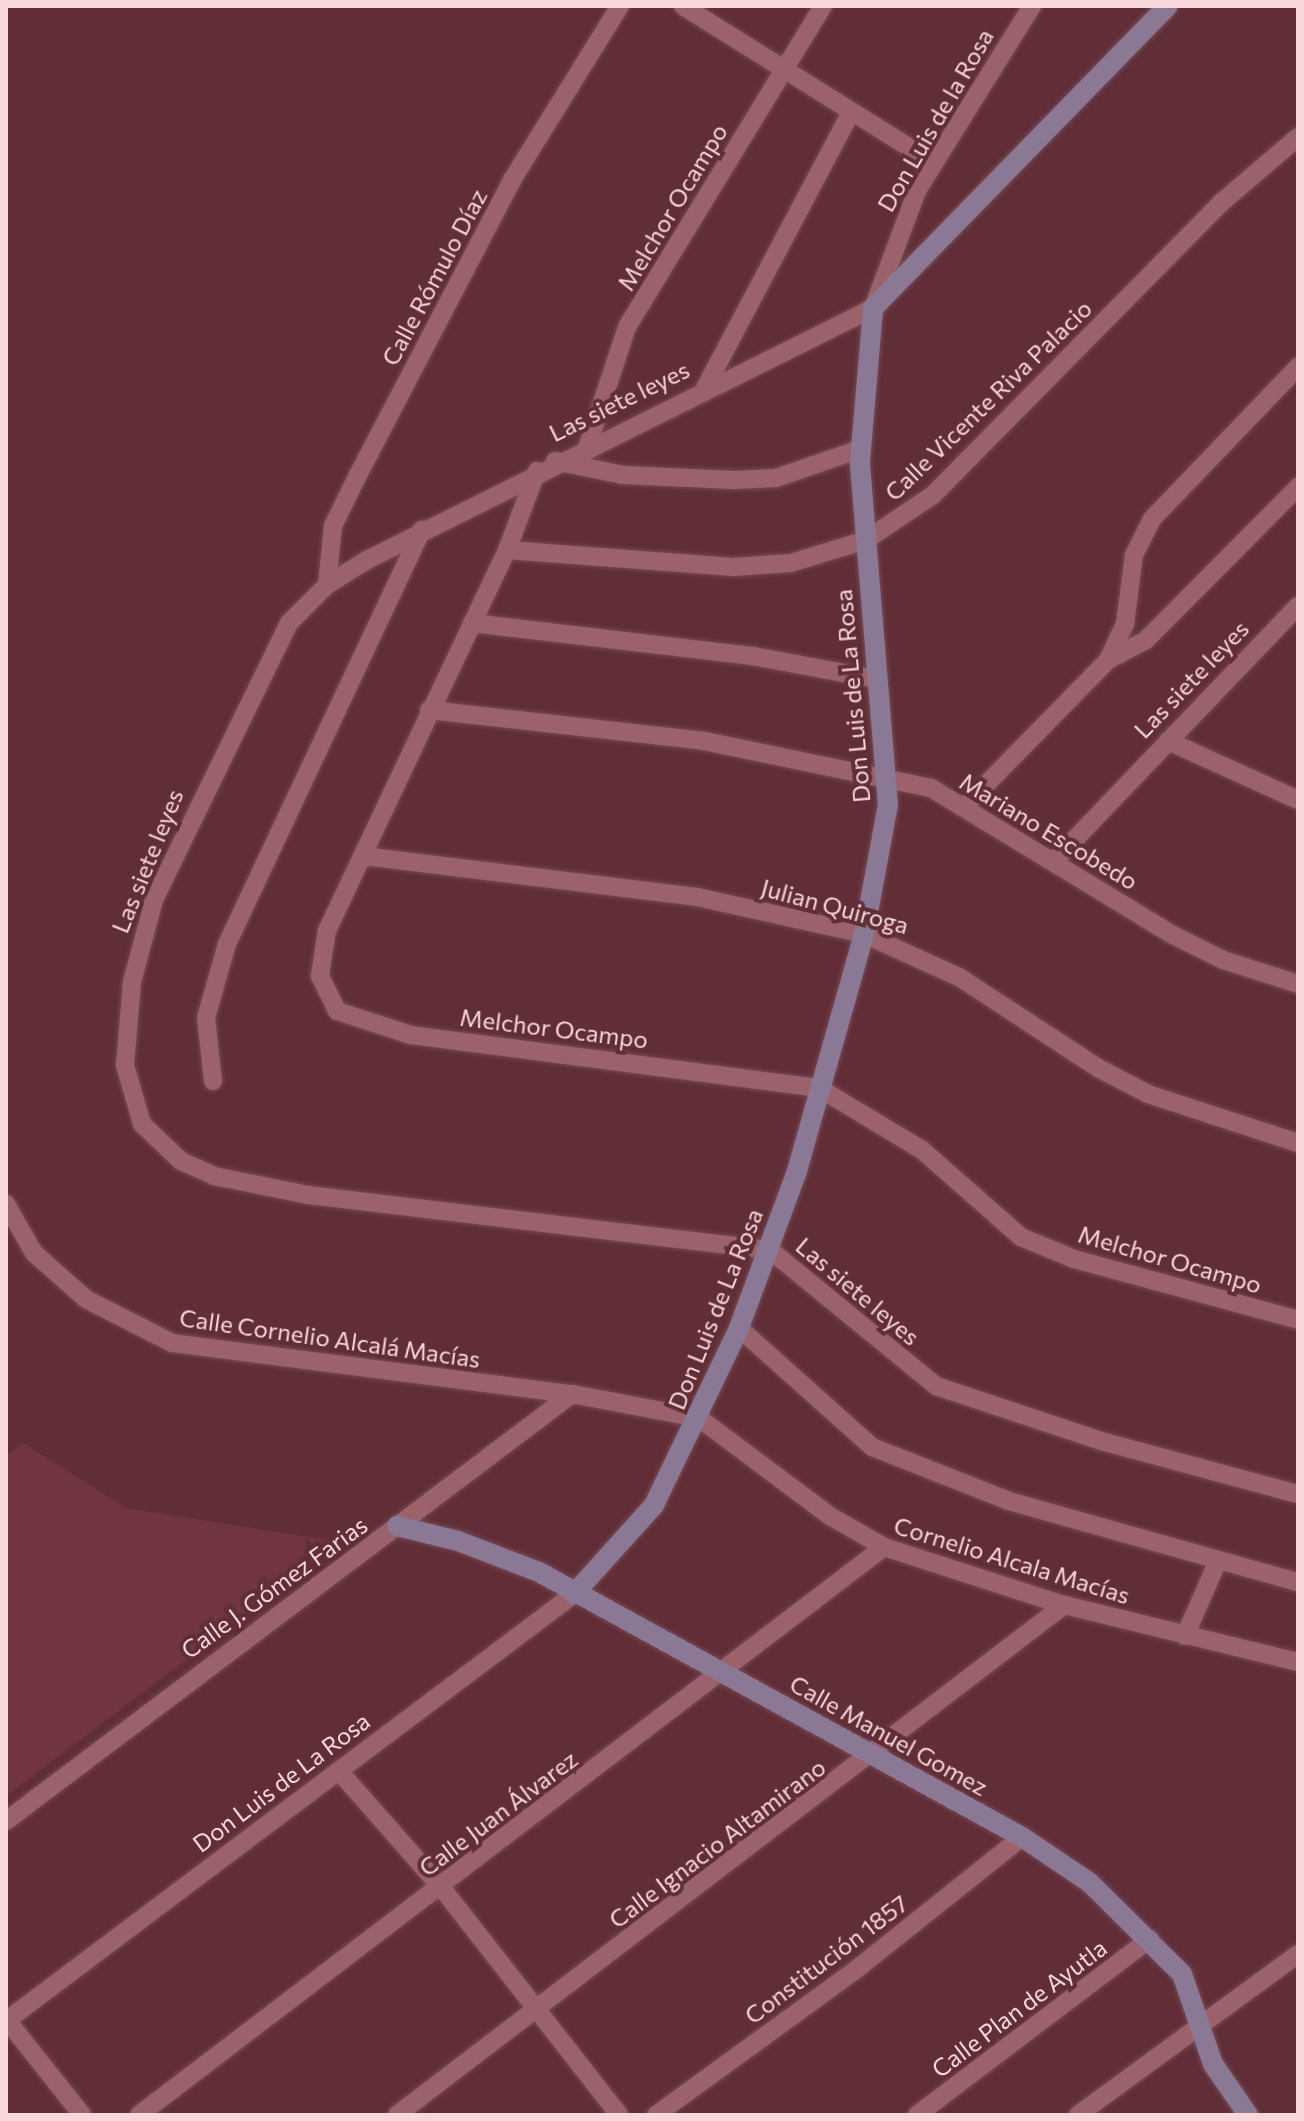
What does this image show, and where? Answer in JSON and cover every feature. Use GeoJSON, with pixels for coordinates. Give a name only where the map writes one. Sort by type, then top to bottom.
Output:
{"type":"FeatureCollection","features":[{"type":"Feature","properties":{"kind":"street","name":"Calle Rómulo Díaz"},"geometry":{"type":"LineString","coordinates":[[327,585],[333,526],[358,475],[512,180],[620,6]]}},
{"type":"Feature","properties":{"kind":"street"},"geometry":{"type":"LineString","coordinates":[[683,6],[850,114],[934,163]]}},
{"type":"Feature","properties":{"kind":"street","name":"Melchor Ocampo"},"geometry":{"type":"LineString","coordinates":[[588,445],[627,327],[823,6]]}},
{"type":"Feature","properties":{"kind":"street","name":"Don Luis de la Rosa"},"geometry":{"type":"LineString","coordinates":[[873,308],[895,238],[934,163],[1032,6]]}},
{"type":"Feature","properties":{"kind":"street","name":"Las siete leyes"},"geometry":{"type":"LineString","coordinates":[[1168,6],[873,308],[555,461],[422,530],[327,585],[269,655],[154,900],[132,982],[125,1065],[142,1124],[181,1161],[243,1184],[770,1250],[936,1386],[1101,1441],[1298,1494]]}},
{"type":"Feature","properties":{"kind":"street"},"geometry":{"type":"LineString","coordinates":[[705,388],[850,114]]}},
{"type":"Feature","properties":{"kind":"street","name":"Calle Vicente Riva Palacio"},"geometry":{"type":"LineString","coordinates":[[507,550],[733,567],[791,563],[866,540],[933,495],[1222,202],[1298,137]]}},
{"type":"Feature","properties":{"kind":"street","name":"Don Luis de La Rosa"},"geometry":{"type":"LineString","coordinates":[[6,2020],[574,1594],[654,1505],[699,1418],[770,1250],[864,934],[882,852],[886,775],[860,449],[873,308]]}},
{"type":"Feature","properties":{"kind":"street"},"geometry":{"type":"LineString","coordinates":[[1108,660],[1125,624],[1134,555],[1152,519],[1298,367]]}},
{"type":"Feature","properties":{"kind":"street"},"geometry":{"type":"LineString","coordinates":[[555,461],[623,475],[734,480],[776,478],[860,449]]}},
{"type":"Feature","properties":{"kind":"street","name":"Melchor Ocampo"},"geometry":{"type":"LineString","coordinates":[[537,471],[507,550],[327,930],[319,962],[329,1002],[350,1020],[411,1035],[819,1088],[922,1150],[1021,1237],[1074,1259],[1298,1320]]}},
{"type":"Feature","properties":{"kind":"street"},"geometry":{"type":"LineString","coordinates":[[966,805],[1108,660],[1146,640],[1298,487]]}},
{"type":"Feature","properties":{"kind":"street"},"geometry":{"type":"LineString","coordinates":[[213,1081],[206,1018],[227,944],[422,530]]}},
{"type":"Feature","properties":{"kind":"street","name":"Las siete leyes"},"geometry":{"type":"LineString","coordinates":[[1056,859],[1168,741],[1294,617]]}},
{"type":"Feature","properties":{"kind":"street"},"geometry":{"type":"LineString","coordinates":[[472,623],[753,656],[876,679]]}},
{"type":"Feature","properties":{"kind":"street","name":"Mariano Escobedo"},"geometry":{"type":"LineString","coordinates":[[429,710],[704,741],[886,775],[966,805],[1173,935],[1223,960],[1298,984]]}},
{"type":"Feature","properties":{"kind":"street"},"geometry":{"type":"LineString","coordinates":[[1168,741],[1298,800]]}},
{"type":"Feature","properties":{"kind":"street","name":"Julian Quiroga"},"geometry":{"type":"LineString","coordinates":[[363,856],[697,897],[864,934],[959,977],[1098,1068],[1148,1094],[1298,1143]]}},
{"type":"Feature","properties":{"kind":"street","name":"Calle Cornelio Alcalá Macías"},"geometry":{"type":"LineString","coordinates":[[6,1204],[34,1253],[86,1299],[172,1343],[572,1394],[699,1418]]}},
{"type":"Feature","properties":{"kind":"street"},"geometry":{"type":"LineString","coordinates":[[739,1328],[872,1447],[996,1497],[1298,1582]]}},
{"type":"Feature","properties":{"kind":"street","name":"Calle J. Gómez Farias"},"geometry":{"type":"LineString","coordinates":[[6,1821],[572,1394]]}},
{"type":"Feature","properties":{"kind":"street","name":"Cornelio Alcala Macías"},"geometry":{"type":"LineString","coordinates":[[699,1418],[830,1516],[884,1547],[1064,1605],[1298,1662]]}},
{"type":"Feature","properties":{"kind":"street","name":"Calle Manuel Gomez"},"geometry":{"type":"LineString","coordinates":[[397,1526],[504,1558],[574,1594],[1022,1837],[1089,1882],[1182,1974],[1213,2064],[1248,2115]]}},
{"type":"Feature","properties":{"kind":"street","name":"Calle Juan Álvarez"},"geometry":{"type":"LineString","coordinates":[[139,2115],[884,1547]]}},
{"type":"Feature","properties":{"kind":"street"},"geometry":{"type":"LineString","coordinates":[[1185,1636],[1218,1561]]}},
{"type":"Feature","properties":{"kind":"street","name":"Calle Ignacio Altamirano"},"geometry":{"type":"LineString","coordinates":[[397,2115],[872,1755],[1064,1605]]}},
{"type":"Feature","properties":{"kind":"street"},"geometry":{"type":"LineString","coordinates":[[339,1771],[441,1887],[534,2012],[619,2115]]}},
{"type":"Feature","properties":{"kind":"street","name":"Constitución 1857"},"geometry":{"type":"LineString","coordinates":[[656,2115],[858,1968],[1022,1837]]}},
{"type":"Feature","properties":{"kind":"street","name":"Calle Plan de Ayutla"},"geometry":{"type":"LineString","coordinates":[[917,2115],[1150,1939]]}},
{"type":"Feature","properties":{"kind":"street"},"geometry":{"type":"LineString","coordinates":[[1078,2115],[1199,2023],[1298,1954]]}},
{"type":"Feature","properties":{"kind":"street"},"geometry":{"type":"LineString","coordinates":[[6,2020],[82,2115]]}},
{"type":"Feature","properties":{"kind":"shaded area"},"geometry":{"type":"Polygon","coordinates":[[[23,1443],[126,1508],[342,1542],[6,1796],[6,1456],[23,1443]]]}}]}
